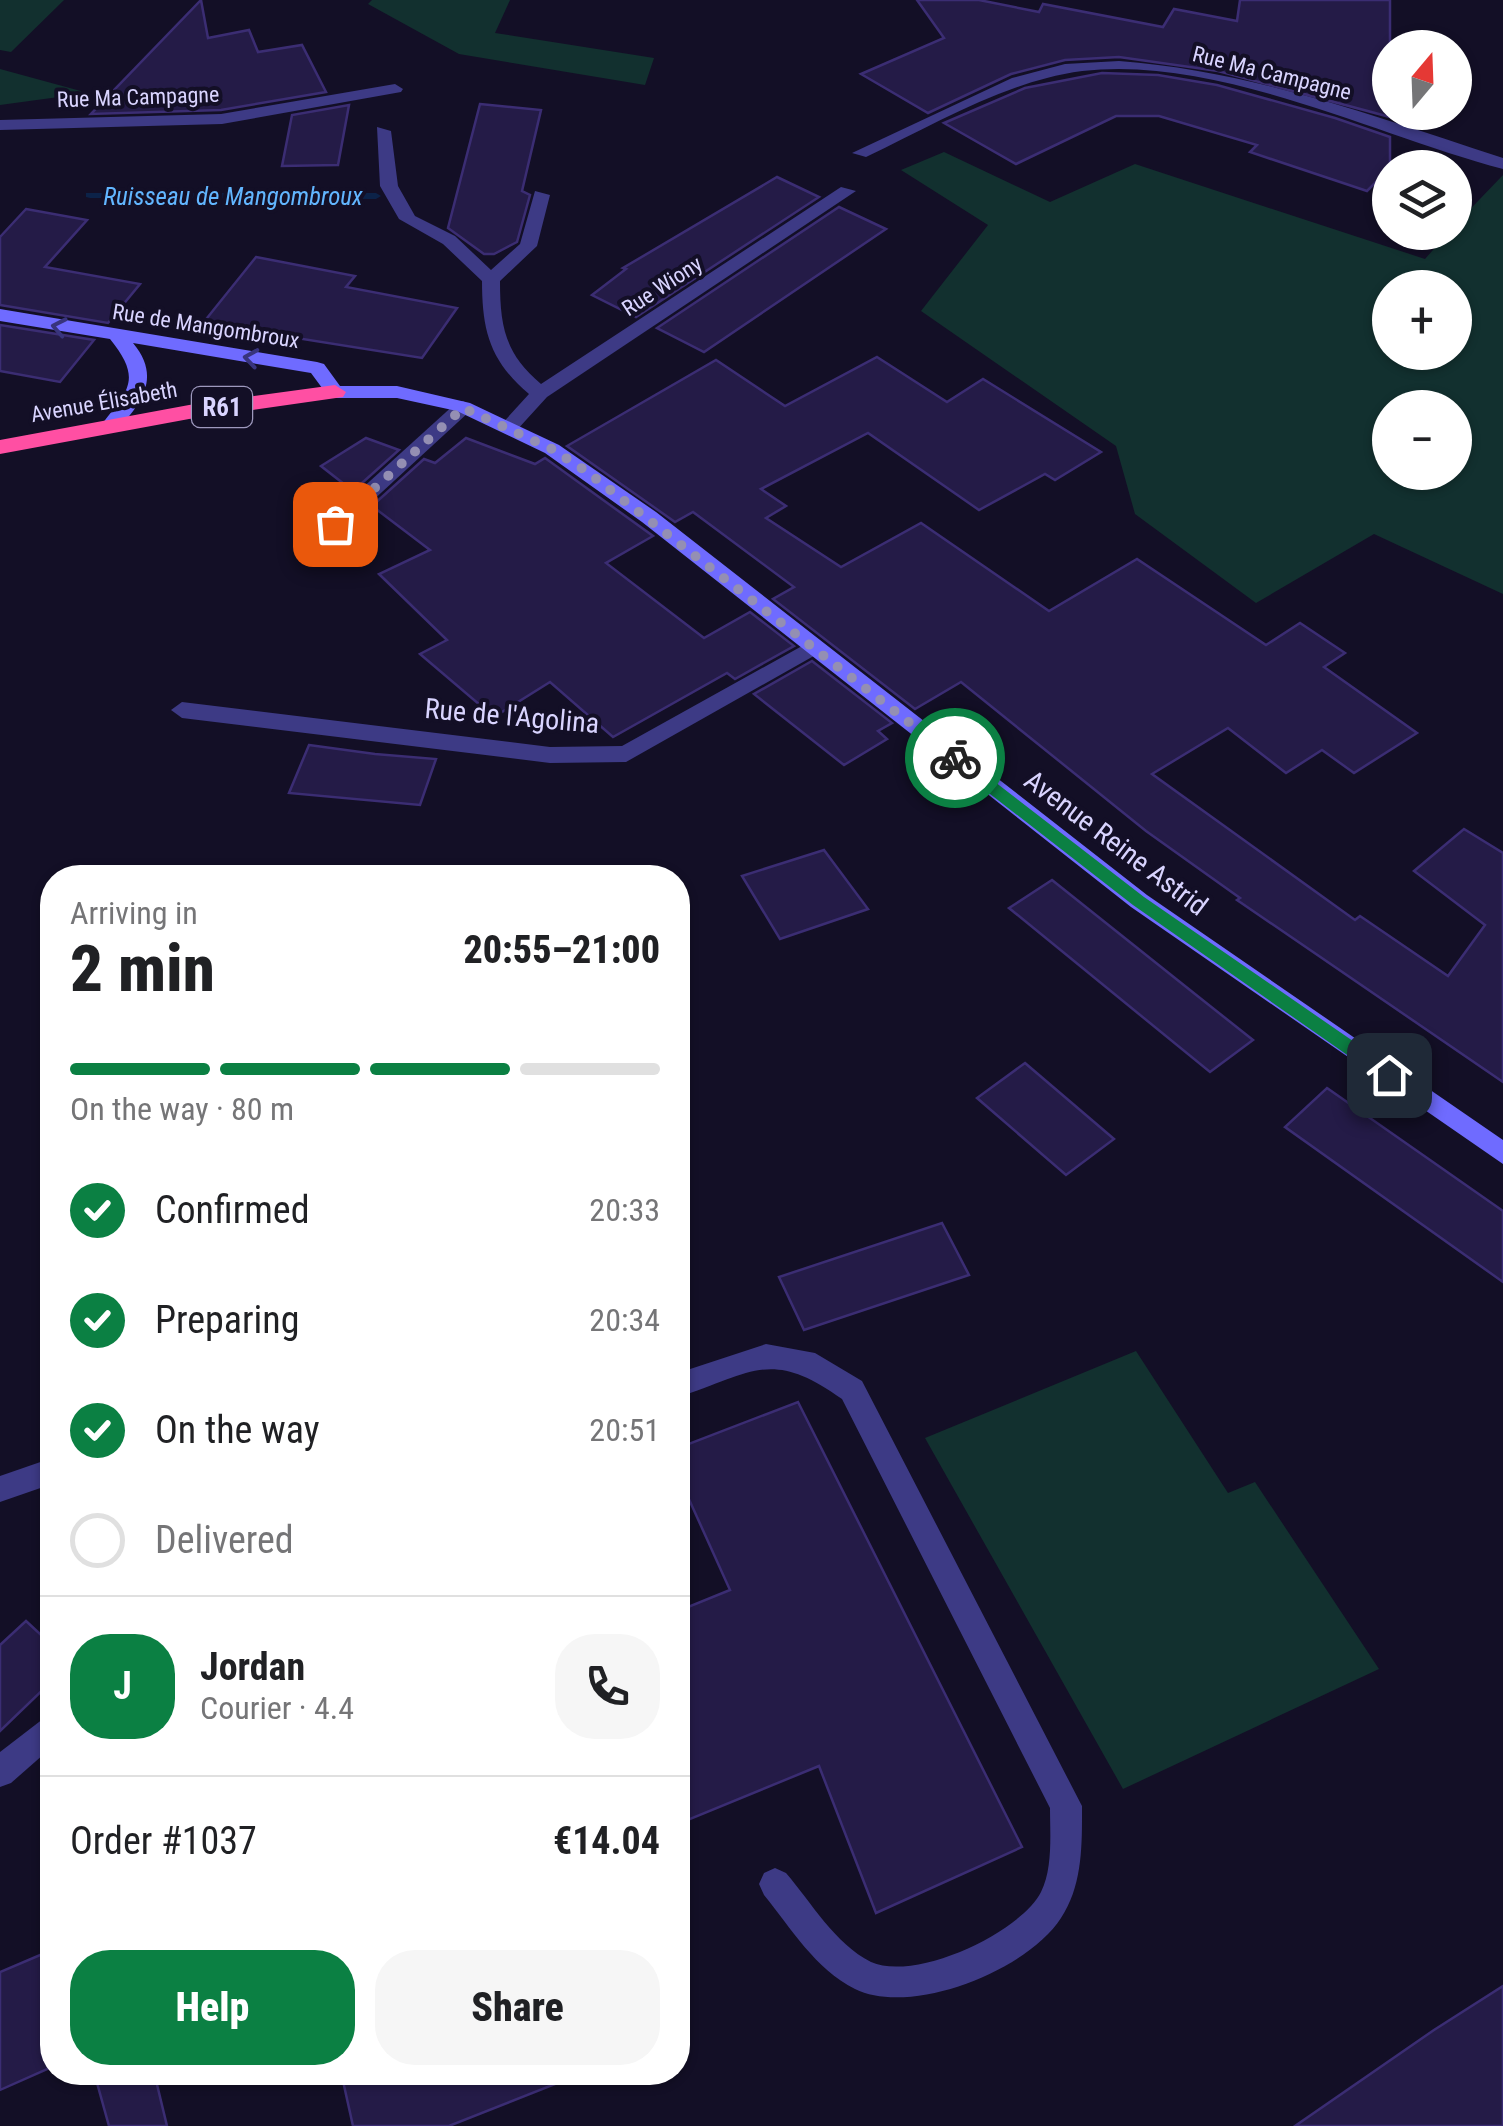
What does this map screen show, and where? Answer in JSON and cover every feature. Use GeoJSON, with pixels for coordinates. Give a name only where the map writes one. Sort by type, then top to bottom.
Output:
{"type":"FeatureCollection","features":[{"type":"Feature","properties":{"kind":"highway","name":"Avenue Élisabeth"},"geometry":{"type":"LineString","coordinates":[[0,446],[336,392]]}},
{"type":"Feature","properties":{"kind":"main road","name":"Rue de Mangombroux"},"geometry":{"type":"LineString","coordinates":[[0,315],[119,338],[318,368],[336,392]]}},
{"type":"Feature","properties":{"kind":"main road"},"geometry":{"type":"LineString","coordinates":[[108,428],[134,396],[142,372],[138,357],[119,338]]}},
{"type":"Feature","properties":{"kind":"main road"},"geometry":{"type":"LineString","coordinates":[[336,392],[398,392],[463,408],[509,427]]}},
{"type":"Feature","properties":{"kind":"main road","name":"Avenue Reine Astrid"},"geometry":{"type":"LineString","coordinates":[[509,427],[552,449],[650,517],[811,648],[1139,901],[1503,1154]]}},
{"type":"Feature","properties":{"kind":"street","name":"Rue Ma Campagne"},"geometry":{"type":"LineString","coordinates":[[860,153],[1009,87],[1062,69],[1137,66],[1215,77],[1503,164]]}},
{"type":"Feature","properties":{"kind":"street","name":"Rue Ma Campagne"},"geometry":{"type":"LineString","coordinates":[[0,125],[222,119],[250,110],[396,89]]}},
{"type":"Feature","properties":{"kind":"street"},"geometry":{"type":"LineString","coordinates":[[382,131],[389,186],[408,219],[449,240],[491,280],[491,336],[520,376],[540,393]]}},
{"type":"Feature","properties":{"kind":"street","name":"Rue Wiony"},"geometry":{"type":"LineString","coordinates":[[509,427],[540,393],[847,192]]}},
{"type":"Feature","properties":{"kind":"street"},"geometry":{"type":"LineString","coordinates":[[491,280],[528,246],[540,196]]}},
{"type":"Feature","properties":{"kind":"street"},"geometry":{"type":"LineString","coordinates":[[312,545],[463,408]]}},
{"type":"Feature","properties":{"kind":"street","name":"Rue de l'Agolina"},"geometry":{"type":"LineString","coordinates":[[182,710],[550,755],[626,754],[811,648]]}},
{"type":"Feature","properties":{"kind":"street"},"geometry":{"type":"LineString","coordinates":[[690,1379],[763,1352],[816,1367],[852,1390],[1066,1806],[1066,1866],[1050,1908],[1016,1941],[935,1976],[882,1982],[848,1965],[775,1884]]}},
{"type":"Feature","properties":{"kind":"street"},"geometry":{"type":"LineString","coordinates":[[0,1488],[40,1475]]}},
{"type":"Feature","properties":{"kind":"street"},"geometry":{"type":"LineString","coordinates":[[0,1772],[40,1737]]}},
{"type":"Feature","properties":{"kind":"green space"},"geometry":{"type":"Polygon","coordinates":[[[0,0],[64,0],[11,52],[0,50],[0,0]]]}},
{"type":"Feature","properties":{"kind":"green space"},"geometry":{"type":"Polygon","coordinates":[[[372,0],[510,0],[495,33],[654,58],[645,85],[459,54],[368,4],[372,0]]]}},
{"type":"Feature","properties":{"kind":"green space"},"geometry":{"type":"Polygon","coordinates":[[[0,69],[88,93],[0,105],[0,69]]]}},
{"type":"Feature","properties":{"kind":"green space"},"geometry":{"type":"Polygon","coordinates":[[[944,152],[1050,202],[1135,164],[1372,242],[1372,250],[1398,250],[1425,259],[1433,250],[1472,250],[1472,207],[1503,175],[1503,594],[1374,534],[1256,603],[1135,514],[1116,446],[921,311],[988,225],[901,170],[944,152]]]}},
{"type":"Feature","properties":{"kind":"green space"},"geometry":{"type":"Polygon","coordinates":[[[1136,1351],[1228,1493],[1255,1482],[1379,1669],[1123,1789],[925,1438],[1136,1351]]]}},
{"type":"Feature","properties":{"kind":"building"},"geometry":{"type":"Polygon","coordinates":[[[201,0],[208,38],[249,30],[258,52],[302,45],[326,92],[221,110],[91,114],[201,0]]]}},
{"type":"Feature","properties":{"kind":"building"},"geometry":{"type":"Polygon","coordinates":[[[917,0],[979,0],[1039,12],[1043,4],[1163,27],[1174,9],[1237,21],[1240,0],[1390,0],[1390,30],[1372,30],[1372,112],[1218,71],[1119,57],[1065,60],[1011,74],[928,113],[861,74],[944,38],[917,0]]]}},
{"type":"Feature","properties":{"kind":"building"},"geometry":{"type":"Polygon","coordinates":[[[1102,73],[1158,75],[1217,85],[1390,137],[1390,150],[1372,150],[1372,186],[1367,191],[1250,152],[1257,145],[1159,116],[1116,116],[1016,164],[944,123],[1025,88],[1102,73]]]}},
{"type":"Feature","properties":{"kind":"building"},"geometry":{"type":"Polygon","coordinates":[[[480,104],[541,110],[522,191],[530,195],[517,242],[494,254],[484,254],[448,228],[480,104]]]}},
{"type":"Feature","properties":{"kind":"building"},"geometry":{"type":"Polygon","coordinates":[[[349,105],[338,165],[282,166],[292,115],[349,105]]]}},
{"type":"Feature","properties":{"kind":"building"},"geometry":{"type":"Polygon","coordinates":[[[777,177],[819,197],[636,317],[592,295],[626,269],[623,268],[777,177]]]}},
{"type":"Feature","properties":{"kind":"building"},"geometry":{"type":"Polygon","coordinates":[[[839,207],[886,229],[704,352],[657,328],[839,207]]]}},
{"type":"Feature","properties":{"kind":"building"},"geometry":{"type":"Polygon","coordinates":[[[26,209],[87,220],[45,267],[140,284],[108,323],[0,305],[0,237],[26,209]]]}},
{"type":"Feature","properties":{"kind":"building"},"geometry":{"type":"Polygon","coordinates":[[[256,257],[355,276],[346,287],[457,308],[422,358],[203,323],[256,257]]]}},
{"type":"Feature","properties":{"kind":"building"},"geometry":{"type":"Polygon","coordinates":[[[0,325],[94,340],[60,382],[0,371],[0,325]]]}},
{"type":"Feature","properties":{"kind":"building"},"geometry":{"type":"Polygon","coordinates":[[[877,357],[947,402],[983,379],[1101,452],[1055,480],[1045,474],[979,510],[868,433],[761,489],[786,506],[766,518],[841,567],[921,523],[1049,611],[1137,559],[1266,645],[1300,623],[1345,653],[1324,667],[1417,733],[1354,773],[1322,750],[1286,773],[1228,728],[1152,774],[1355,920],[1360,916],[1448,976],[1485,925],[1414,871],[1464,829],[1503,853],[1503,1082],[1237,900],[1240,898],[1146,831],[961,682],[915,709],[773,599],[794,587],[693,512],[675,522],[567,446],[716,360],[785,406],[877,357]]]}},
{"type":"Feature","properties":{"kind":"building"},"geometry":{"type":"Polygon","coordinates":[[[366,438],[399,450],[353,491],[321,466],[366,438]]]}},
{"type":"Feature","properties":{"kind":"building"},"geometry":{"type":"Polygon","coordinates":[[[466,438],[535,464],[545,458],[653,536],[606,563],[704,638],[750,612],[794,646],[735,679],[727,673],[613,737],[550,682],[494,717],[420,654],[447,640],[379,574],[430,550],[372,506],[424,459],[435,463],[466,438]]]}},
{"type":"Feature","properties":{"kind":"building"},"geometry":{"type":"Polygon","coordinates":[[[812,661],[892,723],[878,731],[887,739],[844,765],[754,694],[812,661]]]}},
{"type":"Feature","properties":{"kind":"building"},"geometry":{"type":"Polygon","coordinates":[[[309,745],[436,759],[420,805],[289,793],[309,745]]]}},
{"type":"Feature","properties":{"kind":"building"},"geometry":{"type":"Polygon","coordinates":[[[824,850],[868,909],[780,939],[742,876],[824,850]]]}},
{"type":"Feature","properties":{"kind":"building"},"geometry":{"type":"Polygon","coordinates":[[[1052,880],[1253,1040],[1210,1072],[1009,908],[1052,880]]]}},
{"type":"Feature","properties":{"kind":"building"},"geometry":{"type":"Polygon","coordinates":[[[1025,1063],[1114,1139],[1066,1175],[977,1098],[1025,1063]]]}},
{"type":"Feature","properties":{"kind":"building"},"geometry":{"type":"Polygon","coordinates":[[[1327,1088],[1503,1211],[1503,1282],[1285,1127],[1327,1088]]]}},
{"type":"Feature","properties":{"kind":"building"},"geometry":{"type":"Polygon","coordinates":[[[942,1223],[969,1275],[804,1330],[779,1277],[942,1223]]]}},
{"type":"Feature","properties":{"kind":"building"},"geometry":{"type":"Polygon","coordinates":[[[798,1402],[1022,1847],[876,1913],[819,1766],[690,1819],[690,1606],[730,1590],[690,1502],[690,1443],[798,1402]]]}},
{"type":"Feature","properties":{"kind":"building"},"geometry":{"type":"Polygon","coordinates":[[[26,1621],[40,1634],[40,1693],[0,1731],[0,1645],[26,1621]]]}},
{"type":"Feature","properties":{"kind":"building"},"geometry":{"type":"Polygon","coordinates":[[[40,1955],[40,2072],[0,2090],[0,1972],[40,1955]]]}},
{"type":"Feature","properties":{"kind":"building"},"geometry":{"type":"Polygon","coordinates":[[[1503,1986],[1503,2126],[1295,2126],[1434,2030],[1503,1986]]]}},
{"type":"Feature","properties":{"kind":"building"},"geometry":{"type":"Polygon","coordinates":[[[98,2085],[157,2085],[167,2126],[109,2126],[98,2085]]]}},
{"type":"Feature","properties":{"kind":"building"},"geometry":{"type":"Polygon","coordinates":[[[344,2085],[553,2085],[449,2126],[353,2126],[344,2085]]]}},
{"type":"Feature","properties":{"kind":"waterway","name":"Ruisseau de Mangombroux"},"geometry":{"type":"LineString","coordinates":[[90,195],[376,196]]}},
{"type":"Feature","properties":{"kind":"way so far"},"geometry":{"type":"LineString","coordinates":[[335,524],[463,408],[552,449],[586,471],[955,758]]}},
{"type":"Feature","properties":{"kind":"route"},"geometry":{"type":"LineString","coordinates":[[955,758],[1139,901],[1389,1075]]}}]}
